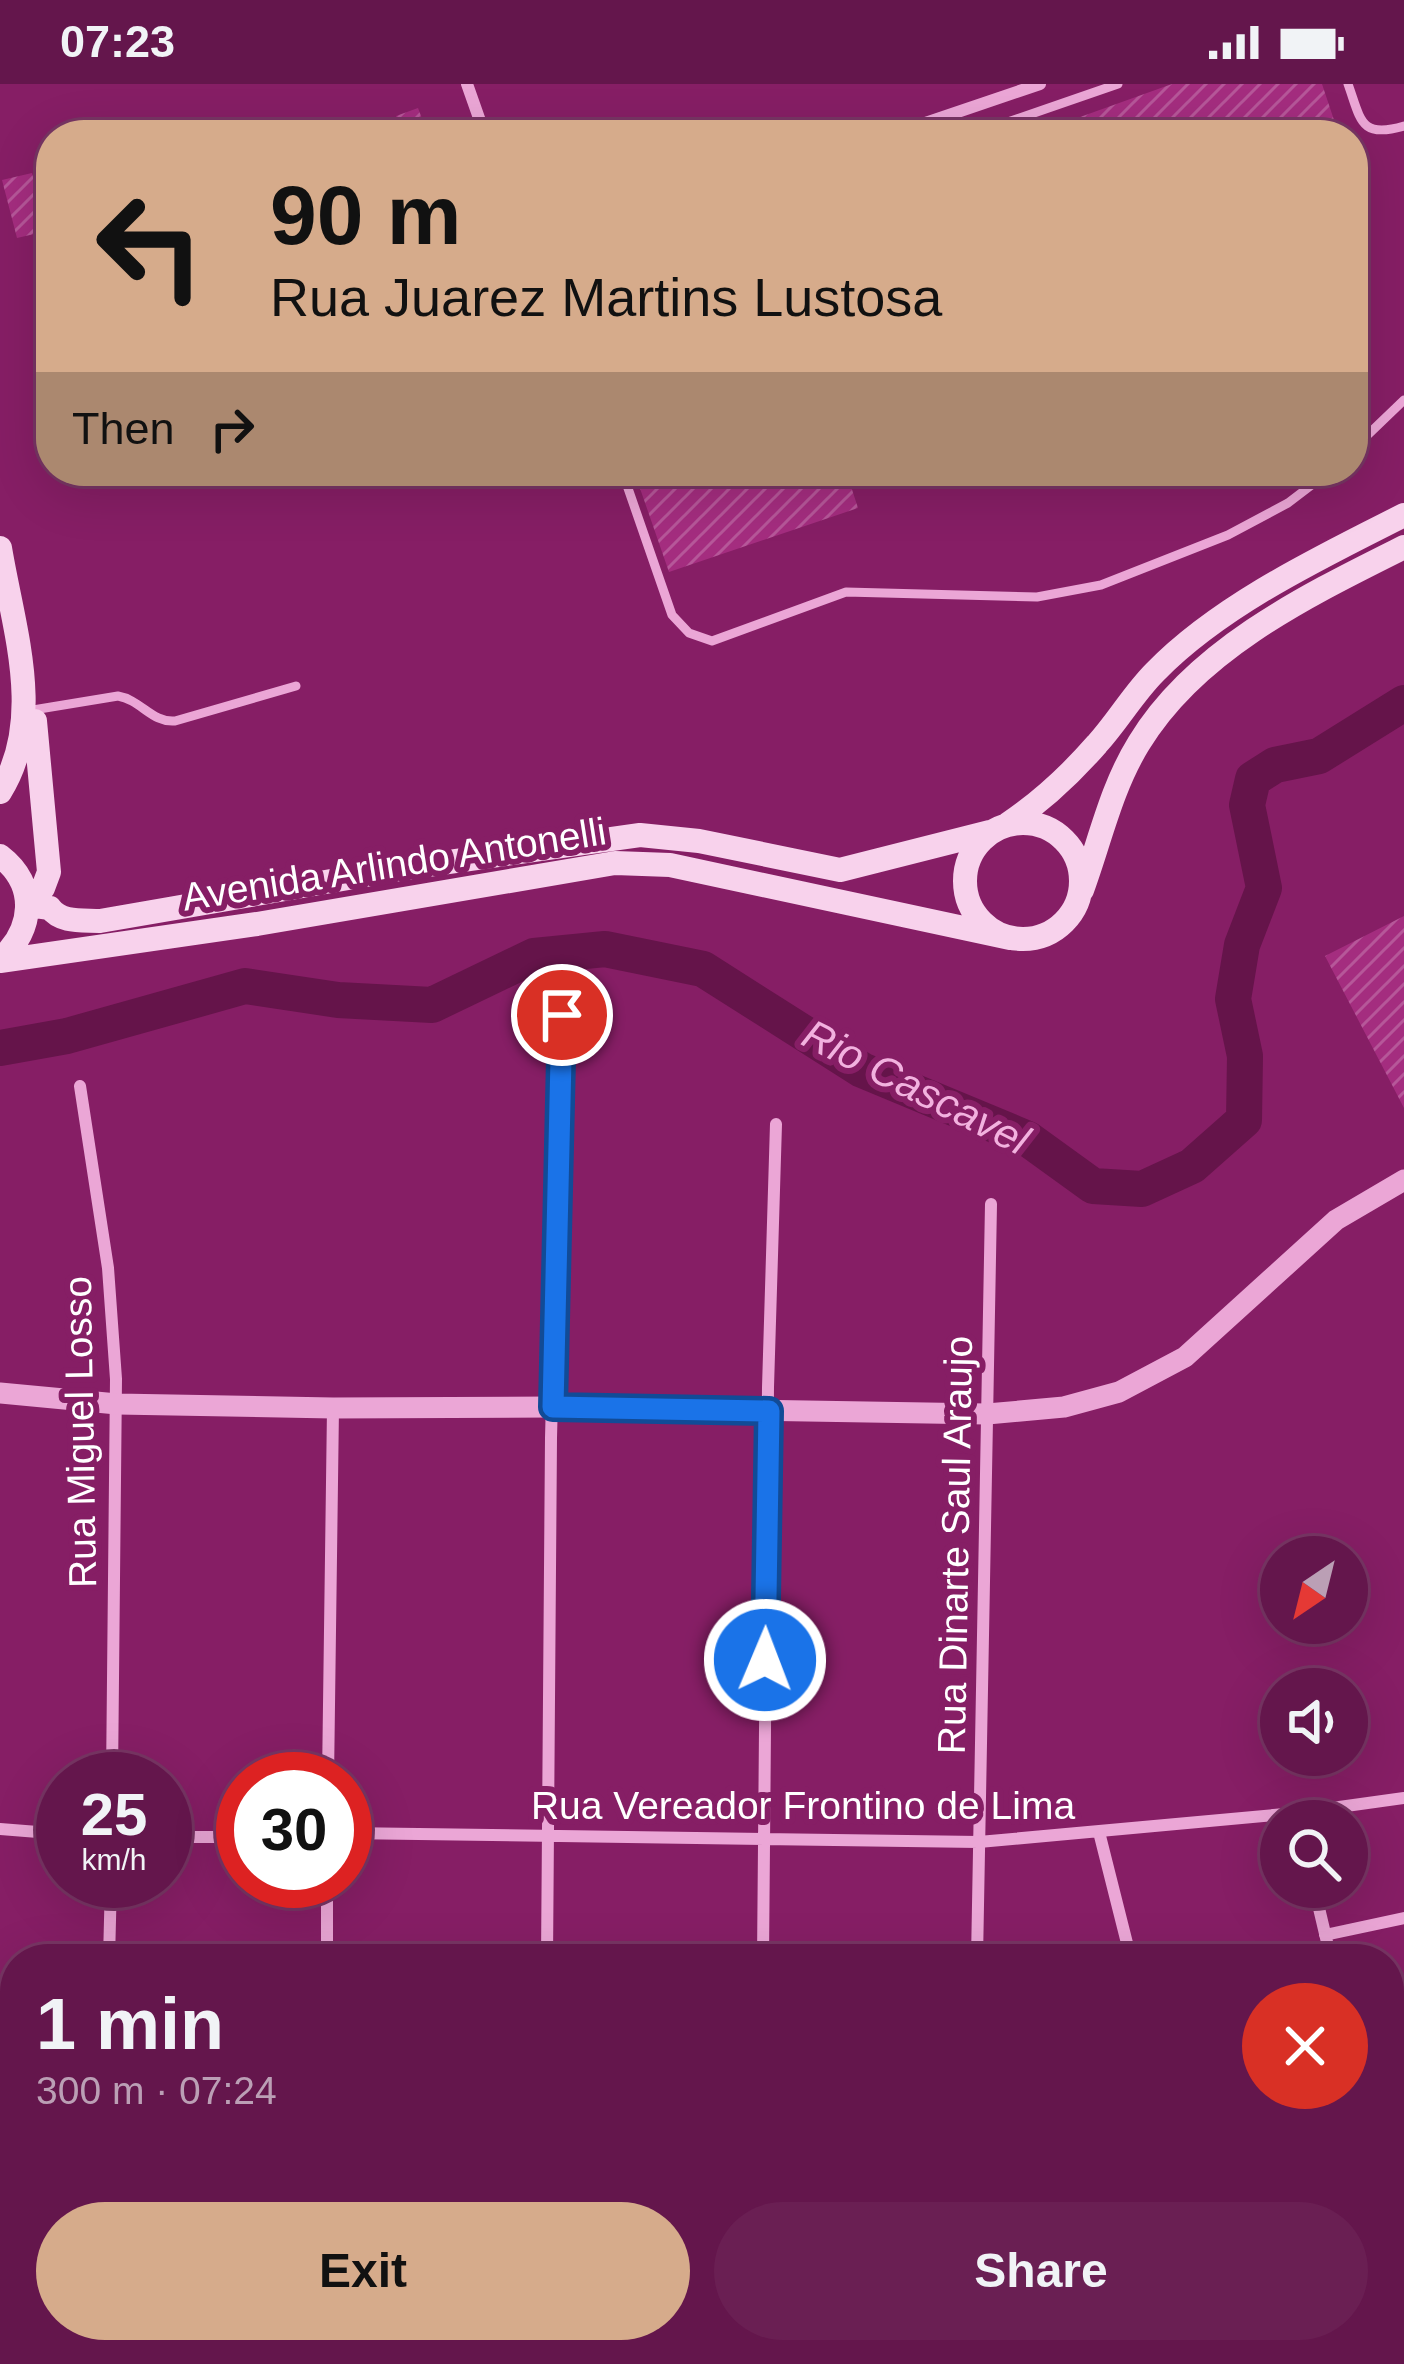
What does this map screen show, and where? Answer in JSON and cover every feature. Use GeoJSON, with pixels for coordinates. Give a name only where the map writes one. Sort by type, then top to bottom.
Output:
{"type":"FeatureCollection","features":[{"type":"Feature","properties":{"kind":"main road","name":"Avenida Arlindo Antonelli"},"geometry":{"type":"LineString","coordinates":[[1010,938],[977,918],[968,901],[964,881],[976,845],[1043,800],[1098,744],[1155,671],[1222,618],[1310,563],[1404,515]]}},
{"type":"Feature","properties":{"kind":"main road"},"geometry":{"type":"LineString","coordinates":[[0,548],[29,703],[50,872],[28,905]]}},
{"type":"Feature","properties":{"kind":"main road","name":"Avenida Arlindo Antonelli"},"geometry":{"type":"LineString","coordinates":[[0,960],[257,924],[616,863],[670,865],[1010,938],[1048,935],[1076,909],[1118,784],[1139,742],[1174,695],[1239,640],[1404,548]]}},
{"type":"Feature","properties":{"kind":"main road"},"geometry":{"type":"LineString","coordinates":[[0,792],[13,772],[29,703]]}},
{"type":"Feature","properties":{"kind":"main road","name":"Avenida Arlindo Antonelli"},"geometry":{"type":"LineString","coordinates":[[28,905],[50,908],[56,916],[71,920],[100,921],[446,861],[640,835],[699,841],[840,871],[1028,822],[1063,837],[1082,871],[1082,890]]}},
{"type":"Feature","properties":{"kind":"main road"},"geometry":{"type":"LineString","coordinates":[[0,856],[24,884],[28,905],[26,927],[0,960]]}},
{"type":"Feature","properties":{"kind":"street"},"geometry":{"type":"LineString","coordinates":[[467,84],[480,120]]}},
{"type":"Feature","properties":{"kind":"street"},"geometry":{"type":"LineString","coordinates":[[928,120],[1004,90],[1040,84]]}},
{"type":"Feature","properties":{"kind":"street"},"geometry":{"type":"LineString","coordinates":[[547,1944],[562,1015]]}},
{"type":"Feature","properties":{"kind":"street","name":"Rua Miguel Losso"},"geometry":{"type":"LineString","coordinates":[[80,1086],[108,1268],[117,1404],[112,1752]]}},
{"type":"Feature","properties":{"kind":"street"},"geometry":{"type":"LineString","coordinates":[[763,1944],[776,1124]]}},
{"type":"Feature","properties":{"kind":"street"},"geometry":{"type":"LineString","coordinates":[[0,1394],[117,1404],[333,1408],[988,1414],[1064,1407],[1119,1392],[1185,1357],[1336,1220],[1404,1180]]}},
{"type":"Feature","properties":{"kind":"street","name":"Rua Dinarte Saul Araujo"},"geometry":{"type":"LineString","coordinates":[[976,1944],[992,1204]]}},
{"type":"Feature","properties":{"kind":"street"},"geometry":{"type":"LineString","coordinates":[[328,1752],[333,1408]]}},
{"type":"Feature","properties":{"kind":"street","name":"Rua Vereador Frontino de Lima"},"geometry":{"type":"LineString","coordinates":[[1368,1804],[1404,1798]]}},
{"type":"Feature","properties":{"kind":"street","name":"Rua Vereador Frontino de Lima"},"geometry":{"type":"LineString","coordinates":[[372,1834],[979,1841],[1260,1820]]}},
{"type":"Feature","properties":{"kind":"street"},"geometry":{"type":"LineString","coordinates":[[0,1829],[36,1832]]}},
{"type":"Feature","properties":{"kind":"street"},"geometry":{"type":"LineString","coordinates":[[1100,1832],[1127,1944]]}},
{"type":"Feature","properties":{"kind":"street"},"geometry":{"type":"LineString","coordinates":[[109,1944],[110,1908]]}},
{"type":"Feature","properties":{"kind":"street"},"geometry":{"type":"LineString","coordinates":[[327,1908],[327,1944]]}},
{"type":"Feature","properties":{"kind":"street"},"geometry":{"type":"LineString","coordinates":[[1319,1908],[1327,1944]]}},
{"type":"Feature","properties":{"kind":"street"},"geometry":{"type":"LineString","coordinates":[[1325,1935],[1404,1918]]}},
{"type":"Feature","properties":{"kind":"lane"},"geometry":{"type":"LineString","coordinates":[[1014,120],[1118,84]]}},
{"type":"Feature","properties":{"kind":"lane"},"geometry":{"type":"LineString","coordinates":[[1348,84],[1361,120]]}},
{"type":"Feature","properties":{"kind":"lane"},"geometry":{"type":"LineString","coordinates":[[1368,128],[1381,133],[1404,126]]}},
{"type":"Feature","properties":{"kind":"lane"},"geometry":{"type":"LineString","coordinates":[[1368,435],[1404,400]]}},
{"type":"Feature","properties":{"kind":"lane"},"geometry":{"type":"LineString","coordinates":[[627,486],[672,614],[689,633],[712,641],[846,592],[1036,597],[1101,585],[1228,535],[1310,486]]}},
{"type":"Feature","properties":{"kind":"lane"},"geometry":{"type":"LineString","coordinates":[[29,703],[118,696],[130,698],[156,719],[176,721],[296,686]]}},
{"type":"Feature","properties":{"kind":"building"},"geometry":{"type":"Polygon","coordinates":[[[1172,84],[1322,84],[1334,120],[1072,120],[1172,84]]]}},
{"type":"Feature","properties":{"kind":"building"},"geometry":{"type":"Polygon","coordinates":[[[418,108],[422,120],[397,120],[396,116],[418,108]]]}},
{"type":"Feature","properties":{"kind":"building"},"geometry":{"type":"Polygon","coordinates":[[[32,173],[36,234],[17,238],[2,180],[32,173]]]}},
{"type":"Feature","properties":{"kind":"building"},"geometry":{"type":"Polygon","coordinates":[[[639,486],[851,486],[858,508],[669,572],[639,486]]]}},
{"type":"Feature","properties":{"kind":"building"},"geometry":{"type":"Polygon","coordinates":[[[1404,916],[1404,1108],[1325,956],[1404,916]]]}},
{"type":"Feature","properties":{"kind":"waterway","name":"Rio Cascavel"},"geometry":{"type":"LineString","coordinates":[[0,1048],[67,1036],[245,986],[338,1000],[432,1005],[534,956],[605,949],[703,969],[862,1070],[1028,1139],[1093,1186],[1142,1189],[1192,1166],[1244,1120],[1245,1056],[1233,999],[1242,945],[1264,888],[1247,805],[1253,779],[1275,765],[1319,756],[1404,703]]}},
{"type":"Feature","properties":{"kind":"route"},"geometry":{"type":"LineString","coordinates":[[562,1015],[553,1407],[769,1411],[765,1660]]}}]}
